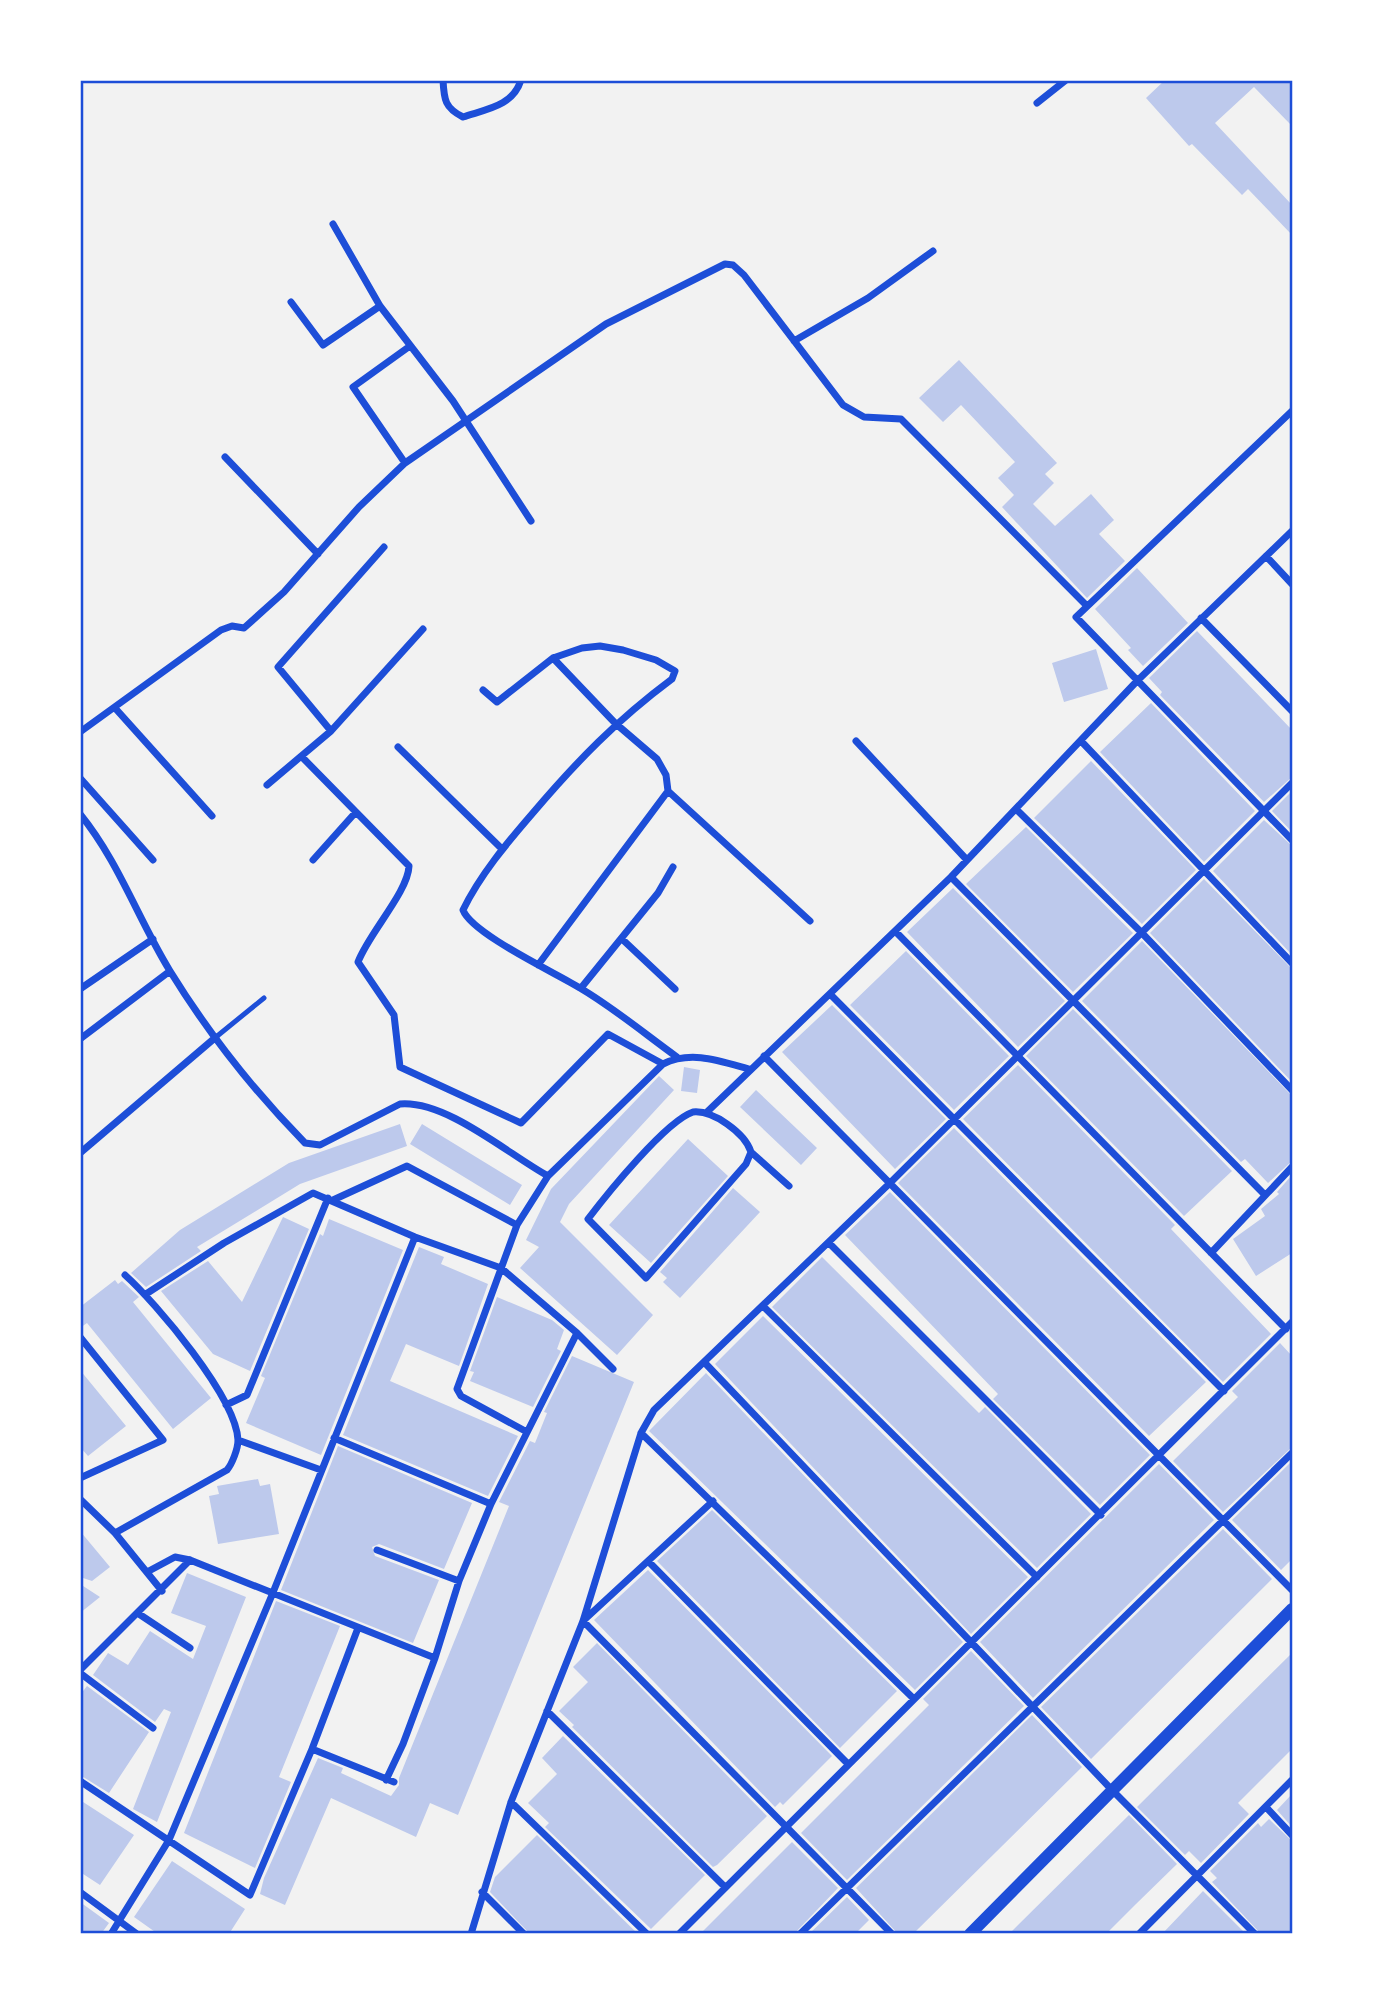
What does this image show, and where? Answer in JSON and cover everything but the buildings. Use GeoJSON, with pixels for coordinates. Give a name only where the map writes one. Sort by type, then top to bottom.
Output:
{"type":"FeatureCollection","features":[{"type":"Feature","properties":{"kind":"street"},"geometry":{"type":"LineString","coordinates":[[443,80],[444,101],[450,111],[463,117],[508,102],[517,93],[521,80]]}},
{"type":"Feature","properties":{"kind":"street"},"geometry":{"type":"LineString","coordinates":[[1037,103],[1066,80]]}},
{"type":"Feature","properties":{"kind":"street"},"geometry":{"type":"LineString","coordinates":[[333,224],[380,306],[466,421],[531,520]]}},
{"type":"Feature","properties":{"kind":"street"},"geometry":{"type":"LineString","coordinates":[[794,341],[868,298],[933,251]]}},
{"type":"Feature","properties":{"kind":"street"},"geometry":{"type":"LineString","coordinates":[[80,732],[221,630],[232,626],[244,628],[284,592],[359,508],[405,463],[606,324],[725,264],[739,268],[843,405],[863,418],[901,419],[1086,605]]}},
{"type":"Feature","properties":{"kind":"street"},"geometry":{"type":"LineString","coordinates":[[291,302],[323,345],[380,306]]}},
{"type":"Feature","properties":{"kind":"street"},"geometry":{"type":"LineString","coordinates":[[405,463],[353,387],[410,346]]}},
{"type":"Feature","properties":{"kind":"street"},"geometry":{"type":"LineString","coordinates":[[1293,411],[1076,617],[1293,840]]}},
{"type":"Feature","properties":{"kind":"street"},"geometry":{"type":"LineString","coordinates":[[225,457],[318,554]]}},
{"type":"Feature","properties":{"kind":"street"},"geometry":{"type":"LineString","coordinates":[[706,1112],[951,877],[1137,681],[1293,531]]}},
{"type":"Feature","properties":{"kind":"street"},"geometry":{"type":"LineString","coordinates":[[331,731],[278,667],[384,547]]}},
{"type":"Feature","properties":{"kind":"street"},"geometry":{"type":"LineString","coordinates":[[1266,556],[1293,584]]}},
{"type":"Feature","properties":{"kind":"street"},"geometry":{"type":"LineString","coordinates":[[1202,618],[1293,710]]}},
{"type":"Feature","properties":{"kind":"street"},"geometry":{"type":"LineString","coordinates":[[267,785],[331,731],[423,629]]}},
{"type":"Feature","properties":{"kind":"street"},"geometry":{"type":"LineString","coordinates":[[483,690],[494,701],[502,700],[553,658],[600,646],[672,667],[675,671],[672,678],[615,723],[571,769],[502,849],[465,906],[464,914],[490,936],[581,988],[677,1057]]}},
{"type":"Feature","properties":{"kind":"street"},"geometry":{"type":"LineString","coordinates":[[553,658],[615,723],[660,763],[668,791],[810,921]]}},
{"type":"Feature","properties":{"kind":"street"},"geometry":{"type":"LineString","coordinates":[[115,708],[212,816]]}},
{"type":"Feature","properties":{"kind":"street"},"geometry":{"type":"LineString","coordinates":[[856,741],[967,860]]}},
{"type":"Feature","properties":{"kind":"street"},"geometry":{"type":"LineString","coordinates":[[1081,741],[1293,963]]}},
{"type":"Feature","properties":{"kind":"street"},"geometry":{"type":"LineString","coordinates":[[398,747],[502,849]]}},
{"type":"Feature","properties":{"kind":"street"},"geometry":{"type":"LineString","coordinates":[[302,757],[410,866],[409,876],[380,920],[358,962],[394,1015],[400,1067],[522,1123],[608,1034],[663,1064]]}},
{"type":"Feature","properties":{"kind":"street"},"geometry":{"type":"LineString","coordinates":[[80,778],[153,860]]}},
{"type":"Feature","properties":{"kind":"street"},"geometry":{"type":"LineString","coordinates":[[471,1934],[511,1802],[583,1621],[641,1433],[666,1396],[764,1307],[1293,783]]}},
{"type":"Feature","properties":{"kind":"street"},"geometry":{"type":"LineString","coordinates":[[538,965],[668,791]]}},
{"type":"Feature","properties":{"kind":"street"},"geometry":{"type":"LineString","coordinates":[[1017,810],[1141,932],[1293,1090]]}},
{"type":"Feature","properties":{"kind":"street"},"geometry":{"type":"LineString","coordinates":[[313,860],[355,813]]}},
{"type":"Feature","properties":{"kind":"street"},"geometry":{"type":"LineString","coordinates":[[80,814],[114,860],[170,971],[216,1037],[301,1140],[309,1146],[320,1145],[400,1104],[412,1103],[443,1112],[548,1176]]}},
{"type":"Feature","properties":{"kind":"street"},"geometry":{"type":"LineString","coordinates":[[581,988],[659,893],[673,867]]}},
{"type":"Feature","properties":{"kind":"street"},"geometry":{"type":"LineString","coordinates":[[951,877],[1264,1194]]}},
{"type":"Feature","properties":{"kind":"street"},"geometry":{"type":"LineString","coordinates":[[895,931],[1286,1329]]}},
{"type":"Feature","properties":{"kind":"street"},"geometry":{"type":"LineString","coordinates":[[80,989],[153,939]]}},
{"type":"Feature","properties":{"kind":"street"},"geometry":{"type":"LineString","coordinates":[[622,939],[676,989]]}},
{"type":"Feature","properties":{"kind":"street"},"geometry":{"type":"LineString","coordinates":[[80,1039],[170,971]]}},
{"type":"Feature","properties":{"kind":"street"},"geometry":{"type":"LineString","coordinates":[[830,994],[1224,1391]]}},
{"type":"Feature","properties":{"kind":"street"},"geometry":{"type":"LineString","coordinates":[[80,1153],[216,1037]]}},
{"type":"Feature","properties":{"kind":"street"},"geometry":{"type":"LineString","coordinates":[[764,1056],[1293,1590]]}},
{"type":"Feature","properties":{"kind":"street"},"geometry":{"type":"LineString","coordinates":[[527,1432],[461,1396],[457,1389],[517,1225],[548,1176],[663,1064],[677,1057],[710,1059],[750,1069]]}},
{"type":"Feature","properties":{"kind":"street"},"geometry":{"type":"LineString","coordinates":[[751,1152],[746,1164],[645,1278],[588,1219],[676,1121],[693,1112],[706,1112],[743,1137],[751,1152],[789,1186]]}},
{"type":"Feature","properties":{"kind":"street"},"geometry":{"type":"LineString","coordinates":[[226,1405],[247,1395],[330,1199],[407,1166],[517,1225]]}},
{"type":"Feature","properties":{"kind":"street"},"geometry":{"type":"LineString","coordinates":[[1211,1252],[1264,1194],[1293,1167]]}},
{"type":"Feature","properties":{"kind":"street"},"geometry":{"type":"LineString","coordinates":[[146,1294],[224,1242],[308,1194],[330,1199],[415,1237],[501,1268],[577,1333],[613,1369]]}},
{"type":"Feature","properties":{"kind":"street"},"geometry":{"type":"LineString","coordinates":[[111,1934],[169,1840],[272,1595],[415,1237]]}},
{"type":"Feature","properties":{"kind":"street"},"geometry":{"type":"LineString","coordinates":[[829,1243],[1101,1515]]}},
{"type":"Feature","properties":{"kind":"street"},"geometry":{"type":"LineString","coordinates":[[115,1533],[222,1474],[231,1465],[238,1440],[226,1405],[208,1374],[146,1294],[125,1275]]}},
{"type":"Feature","properties":{"kind":"street"},"geometry":{"type":"LineString","coordinates":[[764,1307],[1037,1577]]}},
{"type":"Feature","properties":{"kind":"street"},"geometry":{"type":"LineString","coordinates":[[679,1934],[1293,1322]]}},
{"type":"Feature","properties":{"kind":"street"},"geometry":{"type":"LineString","coordinates":[[312,1749],[390,1781],[435,1658],[459,1581],[491,1504],[577,1333]]}},
{"type":"Feature","properties":{"kind":"street"},"geometry":{"type":"LineString","coordinates":[[80,1337],[163,1440],[82,1477]]}},
{"type":"Feature","properties":{"kind":"street"},"geometry":{"type":"LineString","coordinates":[[705,1363],[1112,1790],[1255,1934]]}},
{"type":"Feature","properties":{"kind":"street"},"geometry":{"type":"LineString","coordinates":[[641,1433],[914,1699]]}},
{"type":"Feature","properties":{"kind":"street"},"geometry":{"type":"LineString","coordinates":[[334,1438],[491,1504]]}},
{"type":"Feature","properties":{"kind":"street"},"geometry":{"type":"LineString","coordinates":[[238,1440],[321,1470]]}},
{"type":"Feature","properties":{"kind":"street"},"geometry":{"type":"LineString","coordinates":[[800,1934],[1293,1453]]}},
{"type":"Feature","properties":{"kind":"street"},"geometry":{"type":"LineString","coordinates":[[80,1499],[115,1533],[162,1591]]}},
{"type":"Feature","properties":{"kind":"street"},"geometry":{"type":"LineString","coordinates":[[583,1621],[713,1501]]}},
{"type":"Feature","properties":{"kind":"street"},"geometry":{"type":"LineString","coordinates":[[377,1550],[459,1581]]}},
{"type":"Feature","properties":{"kind":"street"},"geometry":{"type":"LineString","coordinates":[[147,1572],[175,1557],[190,1560],[435,1658]]}},
{"type":"Feature","properties":{"kind":"street"},"geometry":{"type":"LineString","coordinates":[[153,1728],[80,1671],[190,1560]]}},
{"type":"Feature","properties":{"kind":"street"},"geometry":{"type":"LineString","coordinates":[[649,1562],[849,1764]]}},
{"type":"Feature","properties":{"kind":"street"},"geometry":{"type":"LineString","coordinates":[[970,1934],[1293,1609]]}},
{"type":"Feature","properties":{"kind":"street"},"geometry":{"type":"LineString","coordinates":[[139,1614],[190,1648]]}},
{"type":"Feature","properties":{"kind":"street"},"geometry":{"type":"LineString","coordinates":[[583,1621],[892,1934]]}},
{"type":"Feature","properties":{"kind":"street"},"geometry":{"type":"LineString","coordinates":[[80,1781],[250,1895],[312,1749],[358,1628]]}},
{"type":"Feature","properties":{"kind":"street"},"geometry":{"type":"LineString","coordinates":[[547,1711],[726,1887]]}},
{"type":"Feature","properties":{"kind":"street"},"geometry":{"type":"LineString","coordinates":[[1140,1933],[1293,1780]]}},
{"type":"Feature","properties":{"kind":"street"},"geometry":{"type":"LineString","coordinates":[[511,1802],[647,1934]]}},
{"type":"Feature","properties":{"kind":"street"},"geometry":{"type":"LineString","coordinates":[[1266,1807],[1293,1835]]}},
{"type":"Feature","properties":{"kind":"street"},"geometry":{"type":"LineString","coordinates":[[80,1892],[137,1934]]}},
{"type":"Feature","properties":{"kind":"street"},"geometry":{"type":"LineString","coordinates":[[482,1892],[524,1934]]}},
{"type":"Feature","properties":{"kind":"lane"},"geometry":{"type":"LineString","coordinates":[[216,1037],[264,998]]}}]}
